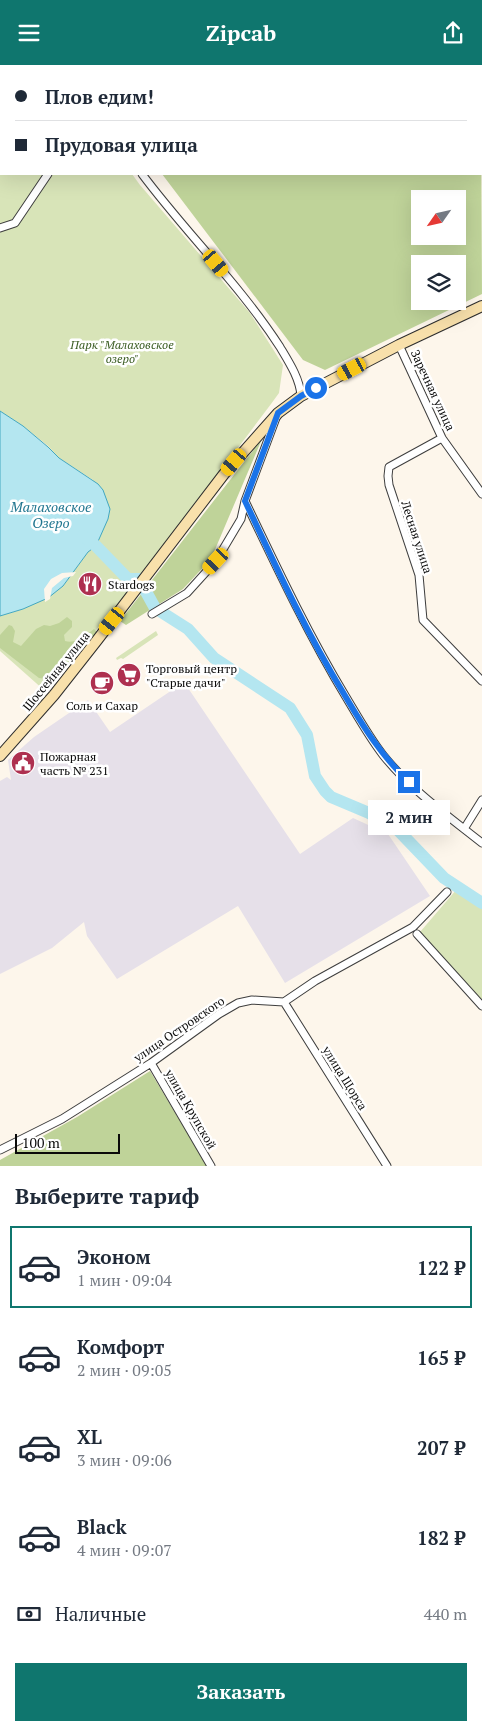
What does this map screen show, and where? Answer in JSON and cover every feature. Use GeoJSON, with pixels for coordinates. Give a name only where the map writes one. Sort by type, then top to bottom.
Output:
{"type":"FeatureCollection","features":[{"type":"Feature","properties":{"kind":"main road","name":"Шоссейная улица"},"geometry":{"type":"LineString","coordinates":[[0,756],[54,695],[224,474],[278,413],[301,396],[399,345],[482,306]]}},
{"type":"Feature","properties":{"kind":"street"},"geometry":{"type":"LineString","coordinates":[[0,228],[15,223],[47,175]]}},
{"type":"Feature","properties":{"kind":"street"},"geometry":{"type":"LineString","coordinates":[[143,175],[254,310],[288,361],[301,388],[301,396]]}},
{"type":"Feature","properties":{"kind":"street","name":"Заречная улица"},"geometry":{"type":"LineString","coordinates":[[399,345],[442,438],[482,494]]}},
{"type":"Feature","properties":{"kind":"street"},"geometry":{"type":"LineString","coordinates":[[152,614],[187,593],[216,561],[241,519],[245,501],[278,413]]}},
{"type":"Feature","properties":{"kind":"street","name":"Лесная улица"},"geometry":{"type":"LineString","coordinates":[[442,438],[389,467],[389,485],[419,575],[423,621],[482,681]]}},
{"type":"Feature","properties":{"kind":"street"},"geometry":{"type":"LineString","coordinates":[[245,501],[295,606],[326,665],[373,741],[390,763],[421,794],[482,843]]}},
{"type":"Feature","properties":{"kind":"street"},"geometry":{"type":"LineString","coordinates":[[464,829],[482,800]]}},
{"type":"Feature","properties":{"kind":"street"},"geometry":{"type":"LineString","coordinates":[[284,1002],[315,981],[413,927],[447,892]]}},
{"type":"Feature","properties":{"kind":"street"},"geometry":{"type":"LineString","coordinates":[[417,934],[482,1005]]}},
{"type":"Feature","properties":{"kind":"street","name":"улица Островского"},"geometry":{"type":"LineString","coordinates":[[0,1150],[62,1119],[151,1063],[219,1014],[238,1003],[252,1000],[284,1002]]}},
{"type":"Feature","properties":{"kind":"street","name":"улица Щорса"},"geometry":{"type":"LineString","coordinates":[[284,1002],[387,1166]]}},
{"type":"Feature","properties":{"kind":"street","name":"улица Крупской"},"geometry":{"type":"LineString","coordinates":[[151,1063],[211,1166]]}},
{"type":"Feature","properties":{"kind":"shaded area"},"geometry":{"type":"Polygon","coordinates":[[[184,682],[300,854],[353,818],[388,834],[430,896],[285,983],[238,906],[117,979],[87,936],[84,922],[52,948],[0,974],[0,781],[7,777],[11,780],[8,760],[34,737],[88,700],[110,732],[184,682]]]}},
{"type":"Feature","properties":{"kind":"green space","name":"Парк \"Малаховское озеро\""},"geometry":{"type":"Polygon","coordinates":[[[0,175],[133,175],[250,313],[283,365],[279,393],[271,404],[139,579],[45,691],[0,651],[0,616],[23,609],[63,586],[88,552],[96,546],[93,480],[59,458],[48,446],[23,426],[0,411],[0,175]]]}},
{"type":"Feature","properties":{"kind":"green space"},"geometry":{"type":"Polygon","coordinates":[[[163,175],[481,175],[482,294],[466,302],[466,255],[411,255],[411,310],[449,310],[325,370],[303,360],[163,175]]]}},
{"type":"Feature","properties":{"kind":"green space"},"geometry":{"type":"Polygon","coordinates":[[[262,439],[211,559],[183,589],[126,625],[120,621],[262,439]]]}},
{"type":"Feature","properties":{"kind":"green space"},"geometry":{"type":"Polygon","coordinates":[[[67,617],[72,621],[72,627],[64,635],[65,641],[77,640],[94,629],[97,632],[61,673],[51,680],[39,678],[0,648],[0,635],[9,625],[15,631],[13,642],[21,646],[36,629],[44,625],[50,626],[59,623],[67,617]]]}},
{"type":"Feature","properties":{"kind":"green space"},"geometry":{"type":"Polygon","coordinates":[[[156,631],[158,635],[123,659],[117,660],[116,658],[156,631]]]}},
{"type":"Feature","properties":{"kind":"green space"},"geometry":{"type":"Polygon","coordinates":[[[457,889],[482,906],[482,1002],[420,932],[457,889]]]}},
{"type":"Feature","properties":{"kind":"green space"},"geometry":{"type":"Polygon","coordinates":[[[150,1071],[207,1166],[0,1166],[0,1160],[77,1117],[150,1071]]]}},
{"type":"Feature","properties":{"kind":"water","name":"Малаховское Озеро"},"geometry":{"type":"Polygon","coordinates":[[[0,411],[23,426],[59,458],[98,484],[103,490],[110,509],[108,519],[96,546],[88,552],[63,586],[48,598],[23,609],[0,616],[0,411]]]}},
{"type":"Feature","properties":{"kind":"pier"},"geometry":{"type":"Polygon","coordinates":[[[76,572],[73,576],[64,578],[52,588],[50,599],[45,602],[44,589],[51,579],[62,573],[76,572]]]}},
{"type":"Feature","properties":{"kind":"waterway"},"geometry":{"type":"LineString","coordinates":[[83,536],[96,546],[128,579],[139,579],[155,608],[188,629],[214,658],[290,708],[307,735],[315,776],[331,797],[369,813],[397,829],[444,878],[482,903]]}},
{"type":"Feature","properties":{"kind":"place","name":"Stardogs"},"geometry":{"type":"Point","coordinates":[90,584]}},
{"type":"Feature","properties":{"kind":"place","name":"Торговый центр \"Старые дачи\""},"geometry":{"type":"Point","coordinates":[129,675]}},
{"type":"Feature","properties":{"kind":"place","name":"Соль и Сахар"},"geometry":{"type":"Point","coordinates":[102,683]}},
{"type":"Feature","properties":{"kind":"place","name":"Пожарная часть № 231"},"geometry":{"type":"Point","coordinates":[23,763]}},
{"type":"Feature","properties":{"kind":"route"},"geometry":{"type":"LineString","coordinates":[[316,388],[301,396],[278,413],[245,501],[295,606],[326,665],[373,741],[397,771],[409,782]]}}]}
